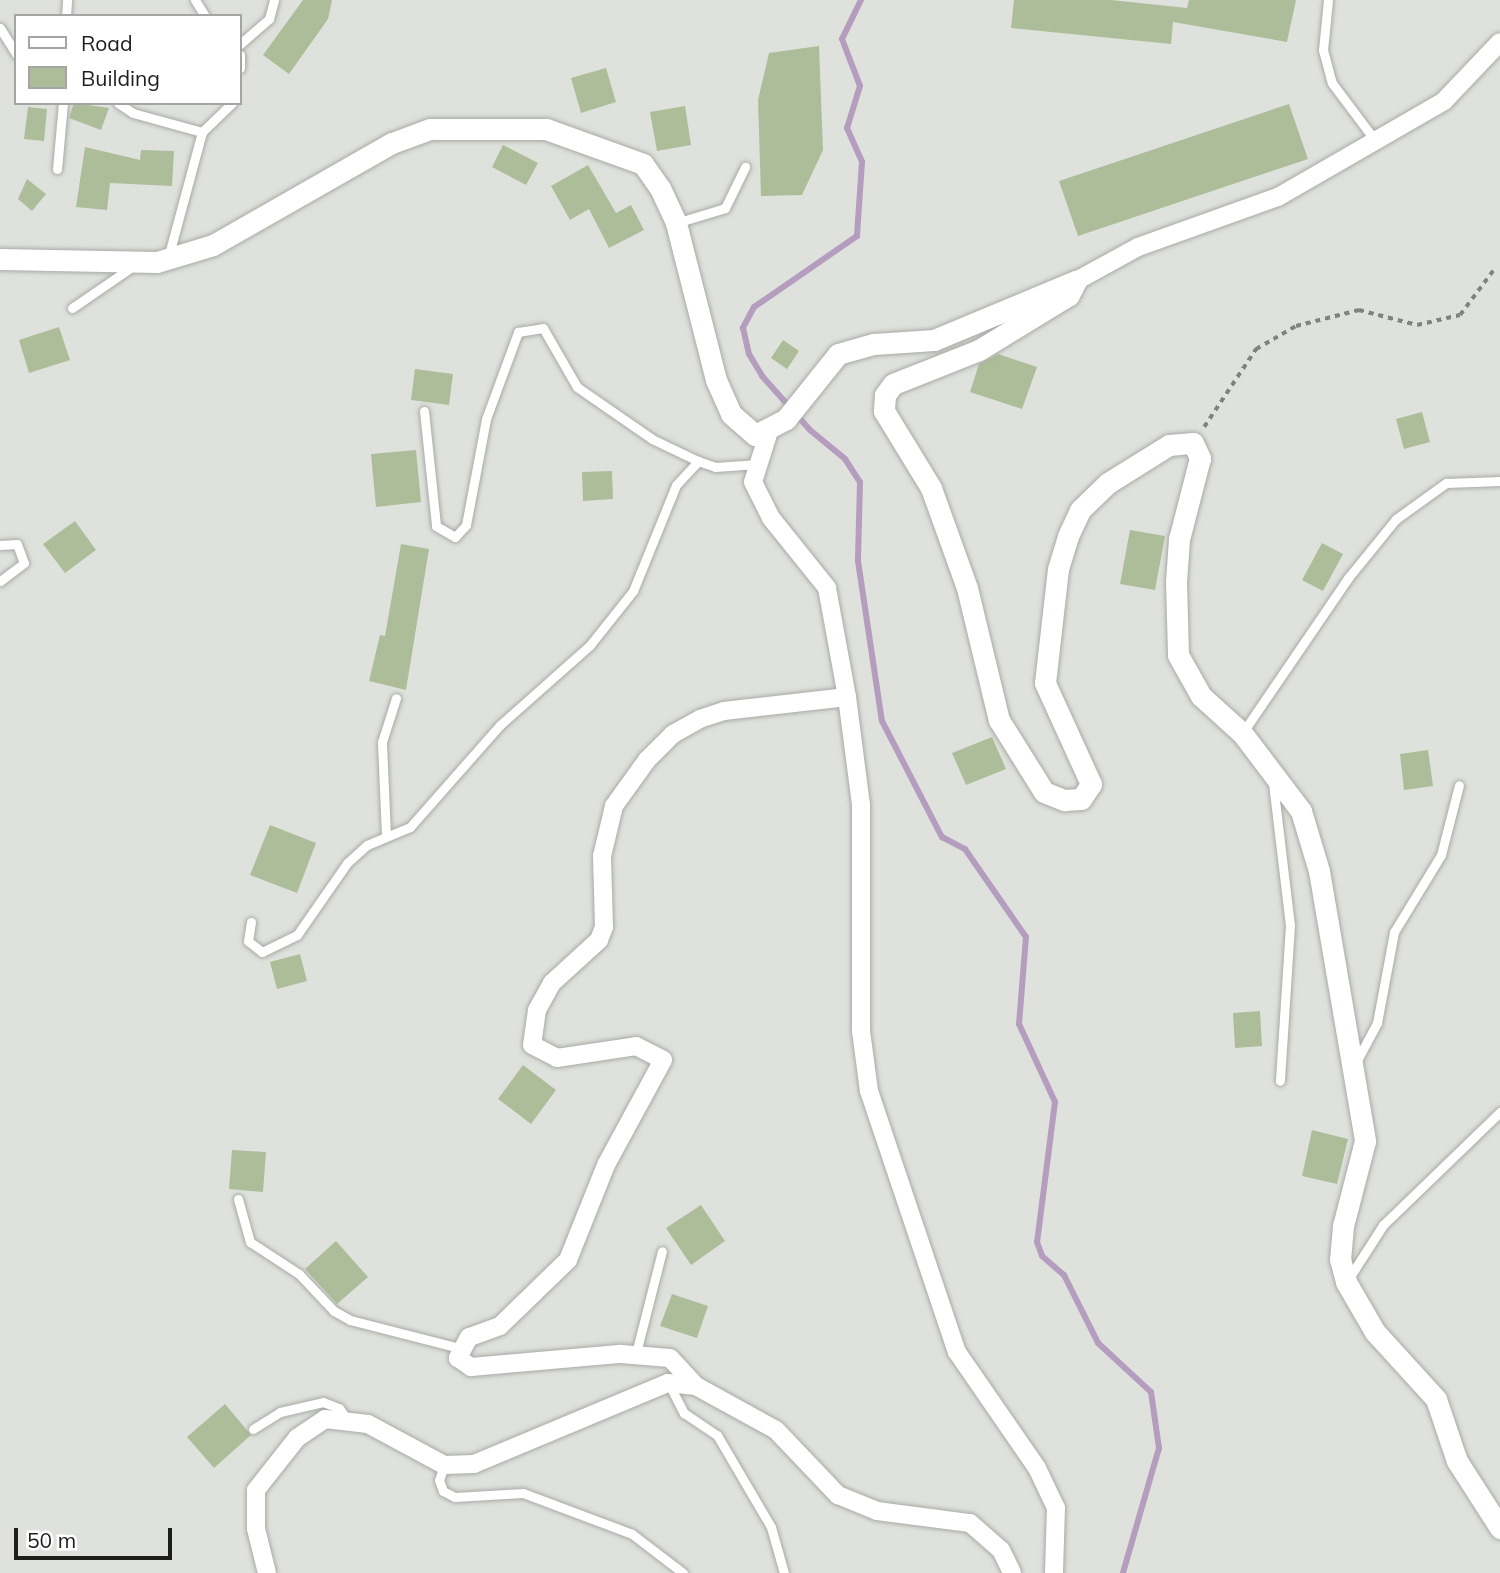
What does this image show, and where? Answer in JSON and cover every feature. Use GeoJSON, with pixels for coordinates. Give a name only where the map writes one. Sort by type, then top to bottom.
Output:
{"type":"FeatureCollection","features":[{"type":"Feature","properties":{"kind":"street"},"geometry":{"type":"LineString","coordinates":[[0,259],[168,259],[213,244],[392,143],[430,129],[471,125],[546,129],[616,151],[643,164],[676,223],[716,380],[742,428],[755,435],[769,431],[792,413],[838,354],[874,344],[934,340],[1076,281],[1138,247],[1278,197],[1374,139],[1444,101],[1500,42]]}},
{"type":"Feature","properties":{"kind":"street"},"geometry":{"type":"LineString","coordinates":[[1076,281],[1069,295],[979,351],[893,384],[884,403],[884,411],[931,488],[967,588],[999,720],[1044,792],[1080,799],[1091,784],[1045,683],[1058,569],[1068,536],[1080,510],[1108,483],[1169,445],[1193,443],[1200,458],[1180,539],[1176,582],[1178,655],[1200,696],[1242,733],[1301,811],[1319,871],[1365,1141],[1343,1226],[1339,1259],[1346,1282],[1375,1332],[1436,1399],[1457,1461],[1500,1528]]}},
{"type":"Feature","properties":{"kind":"street"},"geometry":{"type":"LineString","coordinates":[[769,431],[753,482],[762,505],[827,588],[847,697],[861,805],[861,1031],[869,1091],[957,1352],[1037,1468],[1056,1508],[1054,1573]]}},
{"type":"Feature","properties":{"kind":"street"},"geometry":{"type":"LineString","coordinates":[[847,697],[724,711],[699,719],[673,734],[646,760],[614,807],[602,856],[604,927],[599,940],[552,983],[531,1030],[532,1045],[557,1058],[636,1046],[663,1060],[606,1165],[568,1260],[500,1326],[470,1337],[459,1348],[462,1363],[471,1367],[636,1353],[670,1359],[696,1386],[776,1430],[838,1495],[877,1511],[970,1523],[1001,1549],[1012,1573]]}},
{"type":"Feature","properties":{"kind":"street"},"geometry":{"type":"LineString","coordinates":[[267,1573],[256,1529],[256,1490],[297,1437],[325,1419],[345,1417],[444,1465],[474,1464],[516,1449],[668,1383],[696,1386]]}},
{"type":"Feature","properties":{"kind":"lane"},"geometry":{"type":"LineString","coordinates":[[242,42],[269,19],[274,0]]}},
{"type":"Feature","properties":{"kind":"lane"},"geometry":{"type":"LineString","coordinates":[[1328,0],[1323,50],[1332,83],[1374,139]]}},
{"type":"Feature","properties":{"kind":"lane"},"geometry":{"type":"LineString","coordinates":[[0,28],[14,51]]}},
{"type":"Feature","properties":{"kind":"lane"},"geometry":{"type":"LineString","coordinates":[[57,169],[63,105]]}},
{"type":"Feature","properties":{"kind":"lane"},"geometry":{"type":"LineString","coordinates":[[121,105],[133,113],[202,132]]}},
{"type":"Feature","properties":{"kind":"lane"},"geometry":{"type":"LineString","coordinates":[[168,259],[202,132],[230,105]]}},
{"type":"Feature","properties":{"kind":"lane"},"geometry":{"type":"LineString","coordinates":[[676,223],[725,208],[745,167]]}},
{"type":"Feature","properties":{"kind":"lane"},"geometry":{"type":"LineString","coordinates":[[72,309],[140,261]]}},
{"type":"Feature","properties":{"kind":"lane"},"geometry":{"type":"LineString","coordinates":[[424,411],[436,526],[455,537],[466,524],[486,419],[518,332],[543,327],[578,387],[652,439],[715,467],[758,464]]}},
{"type":"Feature","properties":{"kind":"lane"},"geometry":{"type":"LineString","coordinates":[[251,922],[248,941],[262,952],[297,935],[347,863],[386,835],[410,827],[500,725],[612,622],[633,591],[676,485],[698,461]]}},
{"type":"Feature","properties":{"kind":"lane"},"geometry":{"type":"LineString","coordinates":[[1242,733],[1348,578],[1396,519],[1446,483],[1500,481]]}},
{"type":"Feature","properties":{"kind":"lane"},"geometry":{"type":"LineString","coordinates":[[0,545],[17,544],[24,563],[0,581]]}},
{"type":"Feature","properties":{"kind":"lane"},"geometry":{"type":"LineString","coordinates":[[386,835],[382,742],[396,698]]}},
{"type":"Feature","properties":{"kind":"lane"},"geometry":{"type":"LineString","coordinates":[[1271,771],[1290,925],[1280,1081]]}},
{"type":"Feature","properties":{"kind":"lane"},"geometry":{"type":"LineString","coordinates":[[1353,1068],[1377,1023],[1394,932],[1440,855],[1459,785]]}},
{"type":"Feature","properties":{"kind":"lane"},"geometry":{"type":"LineString","coordinates":[[1346,1282],[1383,1225],[1500,1112]]}},
{"type":"Feature","properties":{"kind":"lane"},"geometry":{"type":"LineString","coordinates":[[238,1199],[250,1242],[299,1274],[334,1311],[350,1321],[459,1348]]}},
{"type":"Feature","properties":{"kind":"lane"},"geometry":{"type":"LineString","coordinates":[[636,1353],[662,1251]]}},
{"type":"Feature","properties":{"kind":"lane"},"geometry":{"type":"LineString","coordinates":[[668,1383],[684,1413],[717,1435],[771,1527],[784,1573]]}},
{"type":"Feature","properties":{"kind":"lane"},"geometry":{"type":"LineString","coordinates":[[253,1429],[279,1412],[323,1402],[340,1408],[345,1417]]}},
{"type":"Feature","properties":{"kind":"lane"},"geometry":{"type":"LineString","coordinates":[[444,1465],[439,1480],[443,1491],[455,1497],[523,1493],[632,1534],[683,1573]]}},
{"type":"Feature","properties":{"kind":"path"},"geometry":{"type":"LineString","coordinates":[[1193,443],[1256,349],[1276,337],[1296,326],[1359,310],[1417,325],[1460,316],[1495,268]]}},
{"type":"Feature","properties":{"kind":"building"},"geometry":{"type":"Polygon","coordinates":[[[303,0],[332,0],[328,19],[289,74],[263,55],[303,0]]]}},
{"type":"Feature","properties":{"kind":"building"},"geometry":{"type":"Polygon","coordinates":[[[1014,0],[1111,0],[1187,8],[1189,0],[1296,0],[1287,42],[1173,22],[1171,44],[1011,28],[1014,0]]]}},
{"type":"Feature","properties":{"kind":"building"},"geometry":{"type":"Polygon","coordinates":[[[819,46],[823,150],[802,195],[761,196],[758,100],[769,53],[819,46]]]}},
{"type":"Feature","properties":{"kind":"building"},"geometry":{"type":"Polygon","coordinates":[[[606,68],[616,102],[581,113],[571,78],[606,68]]]}},
{"type":"Feature","properties":{"kind":"building"},"geometry":{"type":"Polygon","coordinates":[[[1289,104],[1308,159],[1078,236],[1059,181],[1289,104]]]}},
{"type":"Feature","properties":{"kind":"building"},"geometry":{"type":"Polygon","coordinates":[[[73,105],[109,108],[101,130],[69,118],[73,105]]]}},
{"type":"Feature","properties":{"kind":"building"},"geometry":{"type":"Polygon","coordinates":[[[685,106],[691,145],[657,151],[650,112],[685,106]]]}},
{"type":"Feature","properties":{"kind":"building"},"geometry":{"type":"Polygon","coordinates":[[[28,107],[47,109],[44,141],[24,139],[28,107]]]}},
{"type":"Feature","properties":{"kind":"building"},"geometry":{"type":"Polygon","coordinates":[[[503,145],[538,163],[526,185],[492,167],[503,145]]]}},
{"type":"Feature","properties":{"kind":"building"},"geometry":{"type":"Polygon","coordinates":[[[85,147],[140,160],[141,150],[174,151],[172,186],[110,183],[107,210],[76,207],[85,147]]]}},
{"type":"Feature","properties":{"kind":"building"},"geometry":{"type":"Polygon","coordinates":[[[588,165],[616,213],[631,205],[644,230],[609,248],[589,209],[570,220],[551,186],[588,165]]]}},
{"type":"Feature","properties":{"kind":"building"},"geometry":{"type":"Polygon","coordinates":[[[27,179],[46,194],[32,211],[18,199],[27,179]]]}},
{"type":"Feature","properties":{"kind":"building"},"geometry":{"type":"Polygon","coordinates":[[[59,327],[70,360],[29,373],[19,340],[59,327]]]}},
{"type":"Feature","properties":{"kind":"building"},"geometry":{"type":"Polygon","coordinates":[[[783,340],[799,351],[787,369],[771,358],[783,340]]]}},
{"type":"Feature","properties":{"kind":"building"},"geometry":{"type":"Polygon","coordinates":[[[998,354],[1037,367],[1022,409],[970,392],[979,364],[998,354]]]}},
{"type":"Feature","properties":{"kind":"building"},"geometry":{"type":"Polygon","coordinates":[[[415,369],[453,374],[449,405],[411,400],[415,369]]]}},
{"type":"Feature","properties":{"kind":"building"},"geometry":{"type":"Polygon","coordinates":[[[1422,412],[1430,442],[1404,449],[1396,419],[1422,412]]]}},
{"type":"Feature","properties":{"kind":"building"},"geometry":{"type":"Polygon","coordinates":[[[416,450],[421,502],[376,507],[371,454],[416,450]]]}},
{"type":"Feature","properties":{"kind":"building"},"geometry":{"type":"Polygon","coordinates":[[[612,471],[613,499],[583,501],[582,472],[612,471]]]}},
{"type":"Feature","properties":{"kind":"building"},"geometry":{"type":"Polygon","coordinates":[[[75,521],[96,550],[65,573],[43,544],[75,521]]]}},
{"type":"Feature","properties":{"kind":"building"},"geometry":{"type":"Polygon","coordinates":[[[1130,530],[1165,536],[1155,590],[1120,584],[1130,530]]]}},
{"type":"Feature","properties":{"kind":"building"},"geometry":{"type":"Polygon","coordinates":[[[1322,543],[1343,554],[1323,591],[1302,580],[1322,543]]]}},
{"type":"Feature","properties":{"kind":"building"},"geometry":{"type":"Polygon","coordinates":[[[401,544],[429,549],[406,690],[369,681],[380,635],[385,636],[401,544]]]}},
{"type":"Feature","properties":{"kind":"building"},"geometry":{"type":"Polygon","coordinates":[[[992,737],[1006,769],[966,785],[952,753],[992,737]]]}},
{"type":"Feature","properties":{"kind":"building"},"geometry":{"type":"Polygon","coordinates":[[[1428,750],[1433,786],[1404,790],[1400,754],[1428,750]]]}},
{"type":"Feature","properties":{"kind":"building"},"geometry":{"type":"Polygon","coordinates":[[[270,825],[316,843],[297,893],[250,875],[270,825]]]}},
{"type":"Feature","properties":{"kind":"building"},"geometry":{"type":"Polygon","coordinates":[[[300,954],[307,981],[277,989],[270,962],[300,954]]]}},
{"type":"Feature","properties":{"kind":"building"},"geometry":{"type":"Polygon","coordinates":[[[1260,1011],[1262,1046],[1235,1048],[1233,1013],[1260,1011]]]}},
{"type":"Feature","properties":{"kind":"building"},"geometry":{"type":"Polygon","coordinates":[[[523,1065],[556,1090],[531,1124],[498,1099],[523,1065]]]}},
{"type":"Feature","properties":{"kind":"building"},"geometry":{"type":"Polygon","coordinates":[[[1312,1130],[1348,1139],[1337,1184],[1302,1176],[1312,1130]]]}},
{"type":"Feature","properties":{"kind":"building"},"geometry":{"type":"Polygon","coordinates":[[[232,1150],[266,1152],[263,1192],[229,1189],[232,1150]]]}},
{"type":"Feature","properties":{"kind":"building"},"geometry":{"type":"Polygon","coordinates":[[[701,1205],[725,1241],[691,1265],[666,1228],[701,1205]]]}},
{"type":"Feature","properties":{"kind":"building"},"geometry":{"type":"Polygon","coordinates":[[[336,1241],[368,1277],[337,1304],[305,1269],[336,1241]]]}},
{"type":"Feature","properties":{"kind":"building"},"geometry":{"type":"Polygon","coordinates":[[[672,1294],[708,1306],[697,1338],[660,1326],[672,1294]]]}},
{"type":"Feature","properties":{"kind":"building"},"geometry":{"type":"Polygon","coordinates":[[[225,1404],[251,1435],[214,1468],[187,1437],[225,1404]]]}},
{"type":"Feature","properties":{"kind":"waterway"},"geometry":{"type":"LineString","coordinates":[[861,0],[842,39],[860,86],[847,128],[862,162],[857,236],[754,307],[743,328],[749,354],[762,376],[810,430],[845,459],[860,482],[858,561],[882,721],[942,837],[965,849],[1026,937],[1019,1024],[1055,1102],[1037,1242],[1042,1256],[1064,1275],[1098,1343],[1151,1392],[1159,1448],[1123,1573]]}}]}
